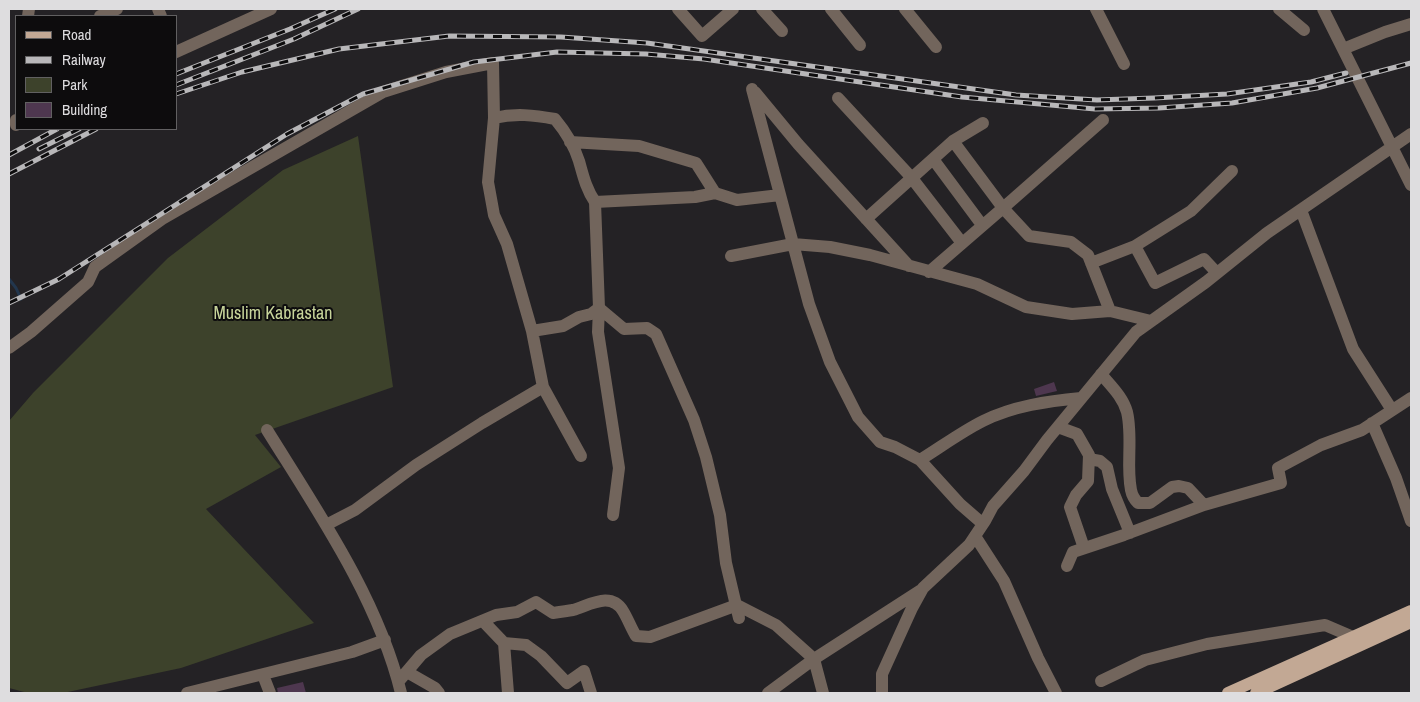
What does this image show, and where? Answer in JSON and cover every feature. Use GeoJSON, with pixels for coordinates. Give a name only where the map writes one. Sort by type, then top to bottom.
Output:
{"type":"FeatureCollection","features":[{"type":"Feature","properties":{"kind":"main road"},"geometry":{"type":"LineString","coordinates":[[1228,693],[1411,611]]}},
{"type":"Feature","properties":{"kind":"main road"},"geometry":{"type":"LineString","coordinates":[[1256,693],[1411,622]]}},
{"type":"Feature","properties":{"kind":"street"},"geometry":{"type":"LineString","coordinates":[[102,15],[117,9]]}},
{"type":"Feature","properties":{"kind":"street"},"geometry":{"type":"LineString","coordinates":[[178,51],[271,9]]}},
{"type":"Feature","properties":{"kind":"street"},"geometry":{"type":"LineString","coordinates":[[678,9],[702,36],[733,9]]}},
{"type":"Feature","properties":{"kind":"street"},"geometry":{"type":"LineString","coordinates":[[762,9],[782,31]]}},
{"type":"Feature","properties":{"kind":"street"},"geometry":{"type":"LineString","coordinates":[[831,9],[860,45]]}},
{"type":"Feature","properties":{"kind":"street"},"geometry":{"type":"LineString","coordinates":[[905,9],[936,47]]}},
{"type":"Feature","properties":{"kind":"street"},"geometry":{"type":"LineString","coordinates":[[1096,9],[1124,64]]}},
{"type":"Feature","properties":{"kind":"street"},"geometry":{"type":"LineString","coordinates":[[1279,9],[1304,30]]}},
{"type":"Feature","properties":{"kind":"street"},"geometry":{"type":"LineString","coordinates":[[1323,9],[1411,184]]}},
{"type":"Feature","properties":{"kind":"street"},"geometry":{"type":"LineString","coordinates":[[1343,49],[1411,24]]}},
{"type":"Feature","properties":{"kind":"street"},"geometry":{"type":"LineString","coordinates":[[9,348],[31,332],[88,282],[95,267],[162,219],[383,92],[446,72],[493,63],[494,118],[488,182],[494,215],[507,244],[532,331],[543,387],[581,456]]}},
{"type":"Feature","properties":{"kind":"street"},"geometry":{"type":"LineString","coordinates":[[908,266],[798,144],[752,89],[809,304],[830,362],[858,417],[880,442],[895,447],[920,460],[960,504],[983,524]]}},
{"type":"Feature","properties":{"kind":"street"},"geometry":{"type":"LineString","coordinates":[[838,98],[911,177],[962,243]]}},
{"type":"Feature","properties":{"kind":"street"},"geometry":{"type":"LineString","coordinates":[[494,118],[510,114],[555,118],[564,129],[578,159],[588,192],[595,202],[599,308],[598,332],[618,468],[613,514]]}},
{"type":"Feature","properties":{"kind":"street"},"geometry":{"type":"LineString","coordinates":[[929,272],[1103,120]]}},
{"type":"Feature","properties":{"kind":"street"},"geometry":{"type":"LineString","coordinates":[[866,219],[953,141],[983,123]]}},
{"type":"Feature","properties":{"kind":"street"},"geometry":{"type":"LineString","coordinates":[[768,693],[814,659],[850,638],[886,611],[923,588],[969,545],[993,506],[1024,471],[1136,332],[1267,234],[1411,134]]}},
{"type":"Feature","properties":{"kind":"street"},"geometry":{"type":"LineString","coordinates":[[953,141],[1003,208],[1029,236],[1071,242],[1088,255],[1110,311]]}},
{"type":"Feature","properties":{"kind":"street"},"geometry":{"type":"LineString","coordinates":[[570,142],[638,146],[696,163],[715,193]]}},
{"type":"Feature","properties":{"kind":"street"},"geometry":{"type":"LineString","coordinates":[[933,158],[982,226]]}},
{"type":"Feature","properties":{"kind":"street"},"geometry":{"type":"LineString","coordinates":[[1091,263],[1134,246],[1191,211],[1232,171]]}},
{"type":"Feature","properties":{"kind":"street"},"geometry":{"type":"LineString","coordinates":[[595,202],[695,197],[715,193],[737,200],[780,194]]}},
{"type":"Feature","properties":{"kind":"street"},"geometry":{"type":"LineString","coordinates":[[1301,210],[1353,349],[1392,410]]}},
{"type":"Feature","properties":{"kind":"street"},"geometry":{"type":"LineString","coordinates":[[730,256],[793,244],[830,247],[870,255],[977,284],[1026,307],[1072,314],[1110,311],[1151,321]]}},
{"type":"Feature","properties":{"kind":"street"},"geometry":{"type":"LineString","coordinates":[[1134,246],[1155,283],[1204,259],[1217,272]]}},
{"type":"Feature","properties":{"kind":"street"},"geometry":{"type":"LineString","coordinates":[[532,331],[563,326],[579,317],[591,314],[599,308]]}},
{"type":"Feature","properties":{"kind":"street"},"geometry":{"type":"LineString","coordinates":[[599,308],[624,329],[647,328],[656,334],[668,358],[694,420],[706,457],[720,515],[726,563],[739,618]]}},
{"type":"Feature","properties":{"kind":"street"},"geometry":{"type":"LineString","coordinates":[[1101,374],[1120,397],[1126,410],[1130,490],[1133,498],[1138,503],[1150,502],[1172,488],[1179,486],[1188,488],[1204,505]]}},
{"type":"Feature","properties":{"kind":"street"},"geometry":{"type":"LineString","coordinates":[[326,526],[355,510],[416,464],[543,387]]}},
{"type":"Feature","properties":{"kind":"street"},"geometry":{"type":"LineString","coordinates":[[920,460],[983,421],[1003,412],[1050,401],[1081,398]]}},
{"type":"Feature","properties":{"kind":"street"},"geometry":{"type":"LineString","coordinates":[[1067,566],[1073,552],[1204,505],[1281,483],[1278,468],[1321,445],[1362,430],[1411,398]]}},
{"type":"Feature","properties":{"kind":"street"},"geometry":{"type":"LineString","coordinates":[[1372,423],[1396,478],[1411,521]]}},
{"type":"Feature","properties":{"kind":"street"},"geometry":{"type":"LineString","coordinates":[[1058,427],[1077,434],[1089,456],[1088,481],[1076,495],[1070,507],[1084,548]]}},
{"type":"Feature","properties":{"kind":"street"},"geometry":{"type":"LineString","coordinates":[[267,430],[345,559],[381,629],[399,688]]}},
{"type":"Feature","properties":{"kind":"street"},"geometry":{"type":"LineString","coordinates":[[1089,459],[1100,461],[1107,467],[1112,489],[1130,533]]}},
{"type":"Feature","properties":{"kind":"street"},"geometry":{"type":"LineString","coordinates":[[975,536],[1004,581],[1038,658],[1056,693]]}},
{"type":"Feature","properties":{"kind":"street"},"geometry":{"type":"LineString","coordinates":[[882,693],[882,674],[923,588]]}},
{"type":"Feature","properties":{"kind":"street"},"geometry":{"type":"LineString","coordinates":[[399,688],[407,672],[421,655],[450,634],[496,615],[517,612],[536,602],[553,614],[610,600],[623,610],[636,636],[639,637],[650,637],[737,605],[776,625],[814,659],[823,693]]}},
{"type":"Feature","properties":{"kind":"street"},"geometry":{"type":"LineString","coordinates":[[483,621],[504,643],[508,693]]}},
{"type":"Feature","properties":{"kind":"street"},"geometry":{"type":"LineString","coordinates":[[1101,682],[1145,660],[1207,644],[1326,624],[1353,637]]}},
{"type":"Feature","properties":{"kind":"street"},"geometry":{"type":"LineString","coordinates":[[187,693],[352,652],[385,640]]}},
{"type":"Feature","properties":{"kind":"street"},"geometry":{"type":"LineString","coordinates":[[504,643],[526,645],[541,656],[567,683],[584,671],[591,693]]}},
{"type":"Feature","properties":{"kind":"street"},"geometry":{"type":"LineString","coordinates":[[407,672],[435,688],[439,693]]}},
{"type":"Feature","properties":{"kind":"street"},"geometry":{"type":"LineString","coordinates":[[263,674],[270,693]]}},
{"type":"Feature","properties":{"kind":"green space","name":"Muslim Kabrastan"},"geometry":{"type":"Polygon","coordinates":[[[358,136],[393,387],[255,435],[281,467],[206,509],[314,623],[181,668],[63,693],[28,693],[9,688],[9,421],[33,393],[168,258],[283,170],[358,136]]]}},
{"type":"Feature","properties":{"kind":"building"},"geometry":{"type":"Polygon","coordinates":[[[1054,382],[1057,391],[1036,396],[1034,389],[1054,382]]]}},
{"type":"Feature","properties":{"kind":"building"},"geometry":{"type":"Polygon","coordinates":[[[303,682],[306,693],[278,693],[277,688],[303,682]]]}},
{"type":"Feature","properties":{"kind":"waterway"},"geometry":{"type":"LineString","coordinates":[[9,279],[21,299]]}},
{"type":"Feature","properties":{"kind":"railway"},"geometry":{"type":"LineString","coordinates":[[178,73],[335,9]]}},
{"type":"Feature","properties":{"kind":"railway"},"geometry":{"type":"LineString","coordinates":[[178,84],[294,39],[358,9]]}},
{"type":"Feature","properties":{"kind":"railway"},"geometry":{"type":"LineString","coordinates":[[178,93],[242,72],[339,49],[449,36],[561,37],[647,43],[1016,95],[1097,100],[1227,94],[1311,82],[1346,73]]}},
{"type":"Feature","properties":{"kind":"railway"},"geometry":{"type":"LineString","coordinates":[[9,303],[59,279],[287,134],[363,94],[474,62],[557,52],[646,54],[704,59],[962,97],[1095,109],[1159,108],[1232,103],[1317,88],[1411,63]]}},
{"type":"Feature","properties":{"kind":"railway"},"geometry":{"type":"LineString","coordinates":[[9,155],[55,130]]}},
{"type":"Feature","properties":{"kind":"railway"},"geometry":{"type":"LineString","coordinates":[[39,149],[77,130]]}},
{"type":"Feature","properties":{"kind":"railway"},"geometry":{"type":"LineString","coordinates":[[9,174],[94,130]]}}]}
